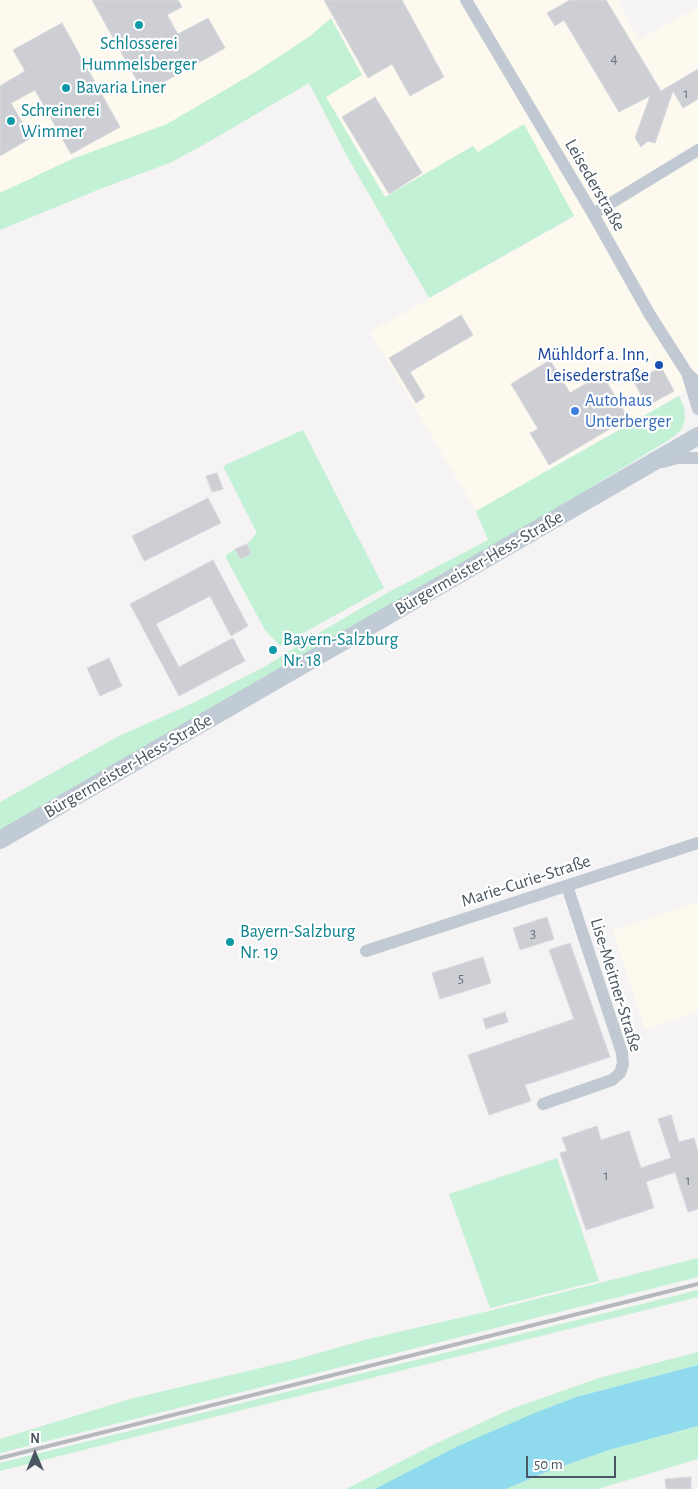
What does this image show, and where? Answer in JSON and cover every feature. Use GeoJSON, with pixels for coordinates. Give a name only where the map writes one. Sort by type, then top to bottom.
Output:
{"type":"FeatureCollection","features":[{"type":"Feature","properties":{"kind":"main road","name":"Bürgermeister-Hess-Straße"},"geometry":{"type":"LineString","coordinates":[[0,840],[698,436]]}},
{"type":"Feature","properties":{"kind":"street","name":"Leisederstraße"},"geometry":{"type":"LineString","coordinates":[[466,0],[593,214],[650,315],[688,373],[698,384]]}},
{"type":"Feature","properties":{"kind":"street"},"geometry":{"type":"LineString","coordinates":[[593,214],[698,150]]}},
{"type":"Feature","properties":{"kind":"street"},"geometry":{"type":"LineString","coordinates":[[688,373],[698,409]]}},
{"type":"Feature","properties":{"kind":"street"},"geometry":{"type":"LineString","coordinates":[[642,468],[677,458],[698,458]]}},
{"type":"Feature","properties":{"kind":"street","name":"Marie-Curie-Straße"},"geometry":{"type":"LineString","coordinates":[[366,951],[698,844]]}},
{"type":"Feature","properties":{"kind":"street","name":"Lise-Meitner-Straße"},"geometry":{"type":"LineString","coordinates":[[543,1104],[612,1080],[620,1073],[623,1064],[622,1053],[567,886]]}},
{"type":"Feature","properties":{"kind":"shaded area"},"geometry":{"type":"Polygon","coordinates":[[[0,0],[617,0],[639,40],[698,7],[698,372],[690,377],[695,386],[476,511],[370,332],[574,217],[477,152],[472,146],[386,197],[326,97],[362,75],[331,18],[309,37],[254,73],[167,124],[72,159],[0,193],[0,0]]]}},
{"type":"Feature","properties":{"kind":"shaded area"},"geometry":{"type":"Polygon","coordinates":[[[698,902],[698,1012],[645,1030],[613,931],[698,902]]]}},
{"type":"Feature","properties":{"kind":"green space"},"geometry":{"type":"Polygon","coordinates":[[[331,18],[362,75],[326,97],[385,197],[473,146],[478,152],[524,124],[574,216],[429,298],[348,158],[309,83],[172,162],[0,230],[0,193],[72,159],[167,124],[254,73],[309,37],[331,18]]]}},
{"type":"Feature","properties":{"kind":"green space"},"geometry":{"type":"Polygon","coordinates":[[[679,396],[684,407],[685,420],[681,430],[672,438],[533,523],[0,830],[0,802],[117,737],[193,703],[266,666],[387,593],[488,540],[476,511],[679,396]]]}},
{"type":"Feature","properties":{"kind":"green space"},"geometry":{"type":"Polygon","coordinates":[[[303,430],[384,588],[280,646],[265,630],[225,556],[235,549],[240,559],[251,554],[247,544],[257,533],[223,466],[303,430]]]}},
{"type":"Feature","properties":{"kind":"green space"},"geometry":{"type":"Polygon","coordinates":[[[557,1158],[599,1281],[490,1308],[449,1194],[557,1158]]]}},
{"type":"Feature","properties":{"kind":"green space"},"geometry":{"type":"Polygon","coordinates":[[[698,1258],[698,1277],[0,1453],[0,1439],[130,1399],[294,1360],[368,1339],[489,1311],[698,1258]]]}},
{"type":"Feature","properties":{"kind":"green space"},"geometry":{"type":"Polygon","coordinates":[[[698,1290],[698,1297],[0,1471],[0,1463],[698,1290]]]}},
{"type":"Feature","properties":{"kind":"green space"},"geometry":{"type":"Polygon","coordinates":[[[698,1352],[698,1365],[576,1397],[537,1412],[375,1489],[346,1489],[435,1444],[511,1409],[599,1378],[698,1352]]]}},
{"type":"Feature","properties":{"kind":"green space"},"geometry":{"type":"Polygon","coordinates":[[[698,1426],[698,1459],[598,1489],[506,1489],[549,1471],[609,1450],[698,1426]]]}},
{"type":"Feature","properties":{"kind":"water"},"geometry":{"type":"Polygon","coordinates":[[[698,1365],[698,1426],[609,1450],[549,1471],[506,1489],[375,1489],[458,1446],[576,1397],[698,1365]]]}},
{"type":"Feature","properties":{"kind":"building"},"geometry":{"type":"Polygon","coordinates":[[[92,0],[178,0],[182,7],[167,15],[178,34],[208,18],[225,48],[144,93],[92,0]]]}},
{"type":"Feature","properties":{"kind":"building"},"geometry":{"type":"Polygon","coordinates":[[[324,0],[402,0],[444,77],[410,96],[392,64],[368,78],[324,0]]]}},
{"type":"Feature","properties":{"kind":"building"},"geometry":{"type":"Polygon","coordinates":[[[570,0],[606,0],[661,91],[698,69],[698,99],[683,108],[673,91],[655,143],[648,141],[641,147],[635,138],[650,96],[619,112],[564,20],[555,26],[547,13],[570,0]]]}},
{"type":"Feature","properties":{"kind":"building","name":"Bavaria Liner"},"geometry":{"type":"Polygon","coordinates":[[[62,23],[120,127],[71,154],[35,90],[11,103],[31,138],[0,156],[0,86],[25,71],[13,50],[62,23]]]}},
{"type":"Feature","properties":{"kind":"building"},"geometry":{"type":"Polygon","coordinates":[[[375,97],[422,173],[389,194],[342,117],[375,97]]]}},
{"type":"Feature","properties":{"kind":"building"},"geometry":{"type":"Polygon","coordinates":[[[461,315],[473,335],[410,372],[425,397],[416,403],[389,358],[461,315]]]}},
{"type":"Feature","properties":{"kind":"building","name":"Autohaus Unterberger"},"geometry":{"type":"Polygon","coordinates":[[[550,360],[570,393],[602,374],[628,418],[549,465],[530,433],[538,429],[511,384],[550,360]]]}},
{"type":"Feature","properties":{"kind":"building"},"geometry":{"type":"Polygon","coordinates":[[[661,367],[674,391],[647,406],[634,382],[661,367]]]}},
{"type":"Feature","properties":{"kind":"building"},"geometry":{"type":"Polygon","coordinates":[[[217,473],[223,489],[212,492],[206,476],[217,473]]]}},
{"type":"Feature","properties":{"kind":"building"},"geometry":{"type":"Polygon","coordinates":[[[208,498],[221,523],[144,561],[132,536],[208,498]]]}},
{"type":"Feature","properties":{"kind":"building"},"geometry":{"type":"Polygon","coordinates":[[[247,544],[251,554],[240,559],[235,549],[247,544]]]}},
{"type":"Feature","properties":{"kind":"building"},"geometry":{"type":"Polygon","coordinates":[[[213,560],[248,626],[231,636],[210,596],[156,624],[179,667],[233,638],[245,661],[179,696],[130,604],[213,560]]]}},
{"type":"Feature","properties":{"kind":"building"},"geometry":{"type":"Polygon","coordinates":[[[109,658],[122,686],[100,696],[87,668],[109,658]]]}},
{"type":"Feature","properties":{"kind":"building"},"geometry":{"type":"Polygon","coordinates":[[[547,917],[554,939],[520,950],[513,928],[547,917]]]}},
{"type":"Feature","properties":{"kind":"building"},"geometry":{"type":"Polygon","coordinates":[[[570,943],[610,1057],[525,1085],[531,1101],[489,1115],[468,1055],[574,1019],[549,950],[570,943]]]}},
{"type":"Feature","properties":{"kind":"building"},"geometry":{"type":"Polygon","coordinates":[[[483,957],[491,983],[440,999],[432,973],[483,957]]]}},
{"type":"Feature","properties":{"kind":"building"},"geometry":{"type":"Polygon","coordinates":[[[505,1012],[508,1022],[486,1029],[483,1019],[505,1012]]]}},
{"type":"Feature","properties":{"kind":"building"},"geometry":{"type":"Polygon","coordinates":[[[671,1115],[679,1142],[694,1138],[698,1151],[698,1209],[688,1212],[675,1172],[646,1182],[654,1208],[586,1230],[560,1153],[567,1151],[562,1138],[597,1126],[601,1140],[629,1131],[641,1168],[671,1158],[658,1119],[671,1115]]]}},
{"type":"Feature","properties":{"kind":"building"},"geometry":{"type":"Polygon","coordinates":[[[691,1477],[691,1489],[666,1489],[665,1479],[691,1477]]]}},
{"type":"Feature","properties":{"kind":"railway"},"geometry":{"type":"LineString","coordinates":[[0,1458],[698,1284]]}},
{"type":"Feature","properties":{"kind":"place","name":"Schlosserei Hummelsberger"},"geometry":{"type":"Point","coordinates":[139,25]}},
{"type":"Feature","properties":{"kind":"place","name":"Bavaria Liner"},"geometry":{"type":"Point","coordinates":[66,88]}},
{"type":"Feature","properties":{"kind":"place","name":"Schreinerei Wimmer"},"geometry":{"type":"Point","coordinates":[11,121]}},
{"type":"Feature","properties":{"kind":"place","name":"Mühldorf a. Inn, Leisederstraße"},"geometry":{"type":"Point","coordinates":[659,365]}},
{"type":"Feature","properties":{"kind":"place","name":"Autohaus Unterberger"},"geometry":{"type":"Point","coordinates":[575,411]}},
{"type":"Feature","properties":{"kind":"place","name":"Bayern-Salzburg Nr. 18"},"geometry":{"type":"Point","coordinates":[273,650]}},
{"type":"Feature","properties":{"kind":"place","name":"Bayern-Salzburg Nr. 19"},"geometry":{"type":"Point","coordinates":[230,942]}}]}
